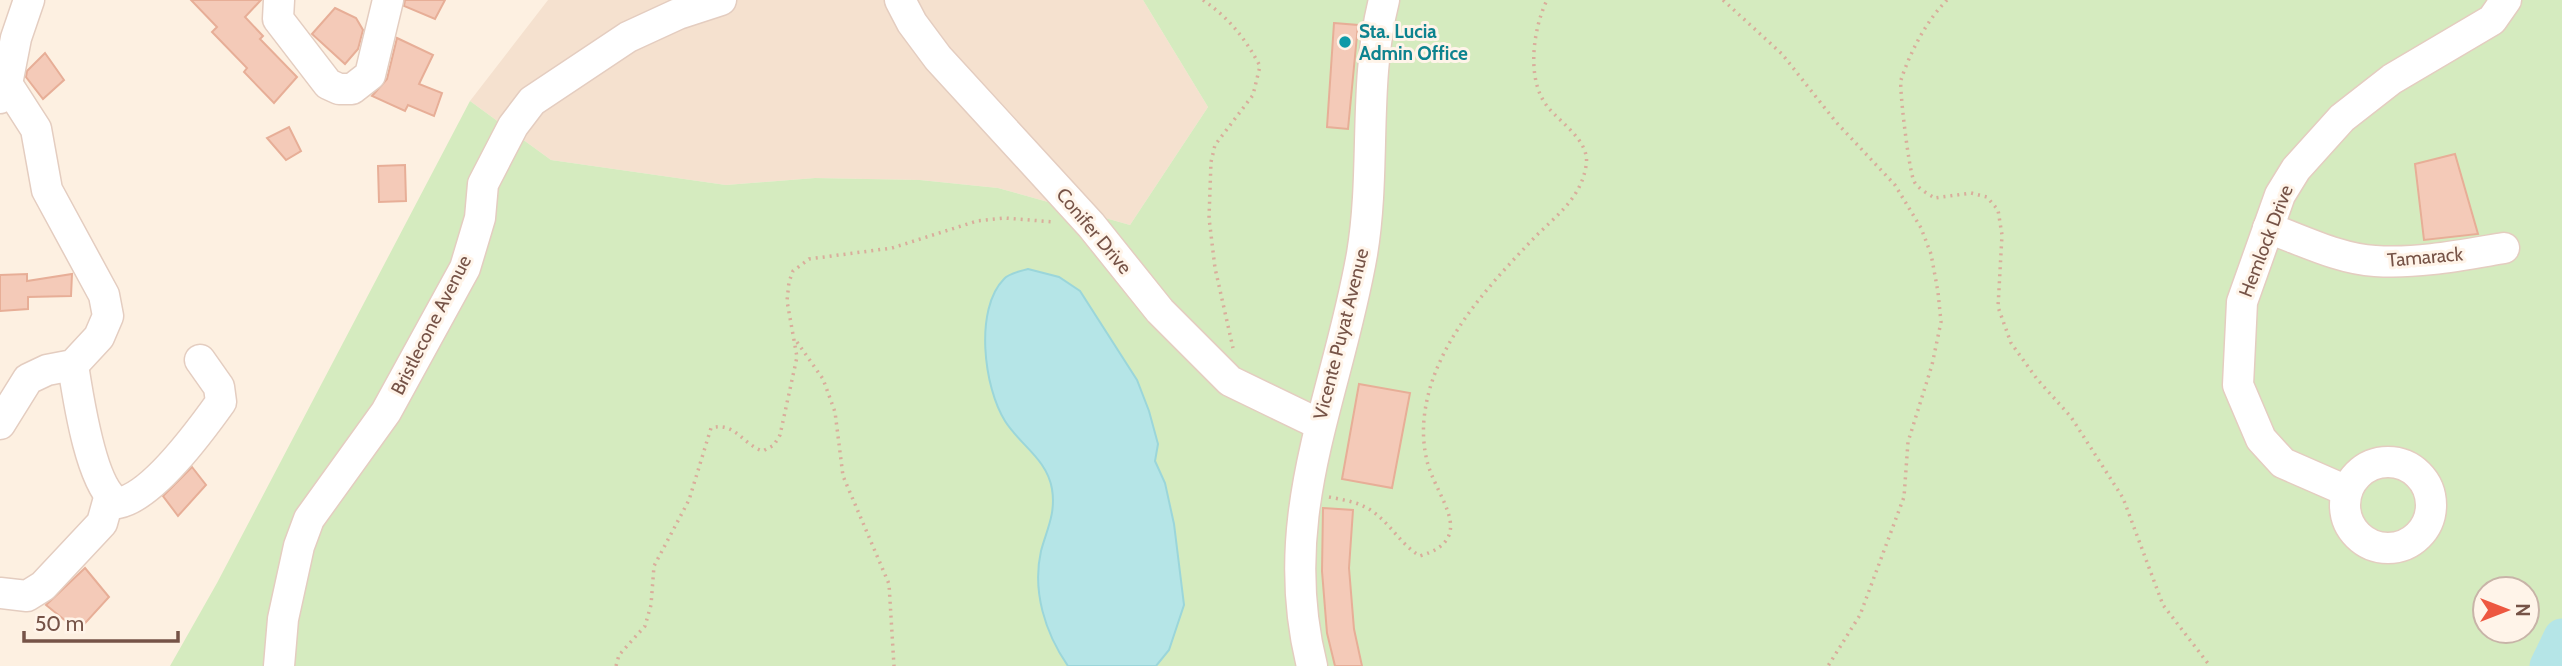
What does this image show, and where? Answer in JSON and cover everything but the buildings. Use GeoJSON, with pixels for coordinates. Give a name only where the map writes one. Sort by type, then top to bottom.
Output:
{"type":"FeatureCollection","features":[{"type":"Feature","properties":{"kind":"street"},"geometry":{"type":"LineString","coordinates":[[0,424],[28,379],[47,370],[73,365],[106,326],[107,306],[51,198],[36,130],[4,91],[16,38],[29,0]]}},
{"type":"Feature","properties":{"kind":"street"},"geometry":{"type":"LineString","coordinates":[[279,0],[278,19],[328,84],[339,89],[352,89],[370,75],[388,0]]}},
{"type":"Feature","properties":{"kind":"street","name":"Bristlecone Avenue"},"geometry":{"type":"LineString","coordinates":[[279,666],[283,619],[299,546],[309,519],[386,412],[465,268],[480,218],[483,184],[513,126],[532,101],[628,37],[678,14],[721,0]]}},
{"type":"Feature","properties":{"kind":"street","name":"Conifer Drive"},"geometry":{"type":"LineString","coordinates":[[900,0],[912,23],[938,58],[1091,225],[1160,311],[1230,382],[1319,424]]}},
{"type":"Feature","properties":{"kind":"street","name":"Vicente Puyat Avenue"},"geometry":{"type":"LineString","coordinates":[[1312,666],[1300,612],[1300,530],[1319,424],[1362,254],[1369,203],[1373,61],[1384,0]]}},
{"type":"Feature","properties":{"kind":"street","name":"Hemlock Drive"},"geometry":{"type":"LineString","coordinates":[[2347,491],[2283,463],[2261,439],[2238,385],[2242,302],[2280,195],[2296,169],[2342,118],[2392,79],[2492,20],[2506,0]]}},
{"type":"Feature","properties":{"kind":"street","name":"Tamarack"},"geometry":{"type":"LineString","coordinates":[[2268,228],[2345,256],[2373,261],[2441,258],[2504,248]]}},
{"type":"Feature","properties":{"kind":"street"},"geometry":{"type":"LineString","coordinates":[[73,365],[92,452],[110,498],[118,503],[130,501],[154,482],[221,402],[219,387],[200,360]]}},
{"type":"Feature","properties":{"kind":"street"},"geometry":{"type":"LineString","coordinates":[[0,593],[27,596],[43,586],[102,523],[110,498]]}},
{"type":"Feature","properties":{"kind":"path"},"geometry":{"type":"LineString","coordinates":[[1203,0],[1226,16],[1247,41],[1261,66],[1253,95],[1215,145],[1211,162],[1209,218],[1215,268],[1233,346],[1230,382]]}},
{"type":"Feature","properties":{"kind":"path"},"geometry":{"type":"LineString","coordinates":[[1306,492],[1353,502],[1371,511],[1404,547],[1420,556],[1435,551],[1450,537],[1452,525],[1428,465],[1422,432],[1430,390],[1440,358],[1483,296],[1580,191],[1587,163],[1583,147],[1547,106],[1535,85],[1539,17],[1547,0]]}},
{"type":"Feature","properties":{"kind":"path"},"geometry":{"type":"LineString","coordinates":[[1723,0],[1782,54],[1836,122],[1895,185],[1921,228],[1931,254],[1938,292],[1941,322],[1932,365],[1908,442],[1904,497],[1860,615],[1828,666]]}},
{"type":"Feature","properties":{"kind":"path"},"geometry":{"type":"LineString","coordinates":[[1947,0],[1933,14],[1900,83],[1905,114],[1906,152],[1914,184],[1935,198],[1971,193],[1987,197],[1997,210],[2002,235],[1998,307],[2011,343],[2037,379],[2071,417],[2123,498],[2163,605],[2210,666]]}},
{"type":"Feature","properties":{"kind":"path"},"geometry":{"type":"LineString","coordinates":[[617,666],[619,655],[645,626],[651,605],[654,566],[689,500],[711,428],[731,428],[755,449],[763,451],[774,445],[780,435],[797,357],[787,301],[793,271],[808,259],[892,248],[977,221],[1005,218],[1091,225]]}},
{"type":"Feature","properties":{"kind":"path"},"geometry":{"type":"LineString","coordinates":[[796,340],[824,379],[835,412],[843,476],[889,584],[894,666]]}},
{"type":"Feature","properties":{"kind":"shaded area"},"geometry":{"type":"Polygon","coordinates":[[[548,0],[1143,0],[1208,107],[1130,225],[998,188],[920,180],[815,178],[726,185],[551,160],[470,101],[548,0]]]}},
{"type":"Feature","properties":{"kind":"green space"},"geometry":{"type":"Polygon","coordinates":[[[1143,0],[2562,0],[2562,637],[2548,666],[170,666],[217,583],[470,101],[551,160],[726,185],[815,178],[920,180],[998,188],[1130,225],[1208,107],[1143,0]]]}},
{"type":"Feature","properties":{"kind":"water"},"geometry":{"type":"Polygon","coordinates":[[[1028,269],[1059,277],[1080,291],[1137,380],[1149,411],[1158,444],[1155,461],[1165,483],[1174,524],[1184,605],[1169,650],[1156,666],[1068,666],[1053,640],[1042,611],[1039,566],[1052,513],[1052,489],[1045,469],[1011,430],[998,407],[985,349],[989,309],[995,292],[1006,277],[1028,269]]]}},
{"type":"Feature","properties":{"kind":"waterway"},"geometry":{"type":"LineString","coordinates":[[2548,666],[2562,637]]}},
{"type":"Feature","properties":{"kind":"place","name":"Sta. Lucia Admin Office"},"geometry":{"type":"Point","coordinates":[1345,42]}}]}
